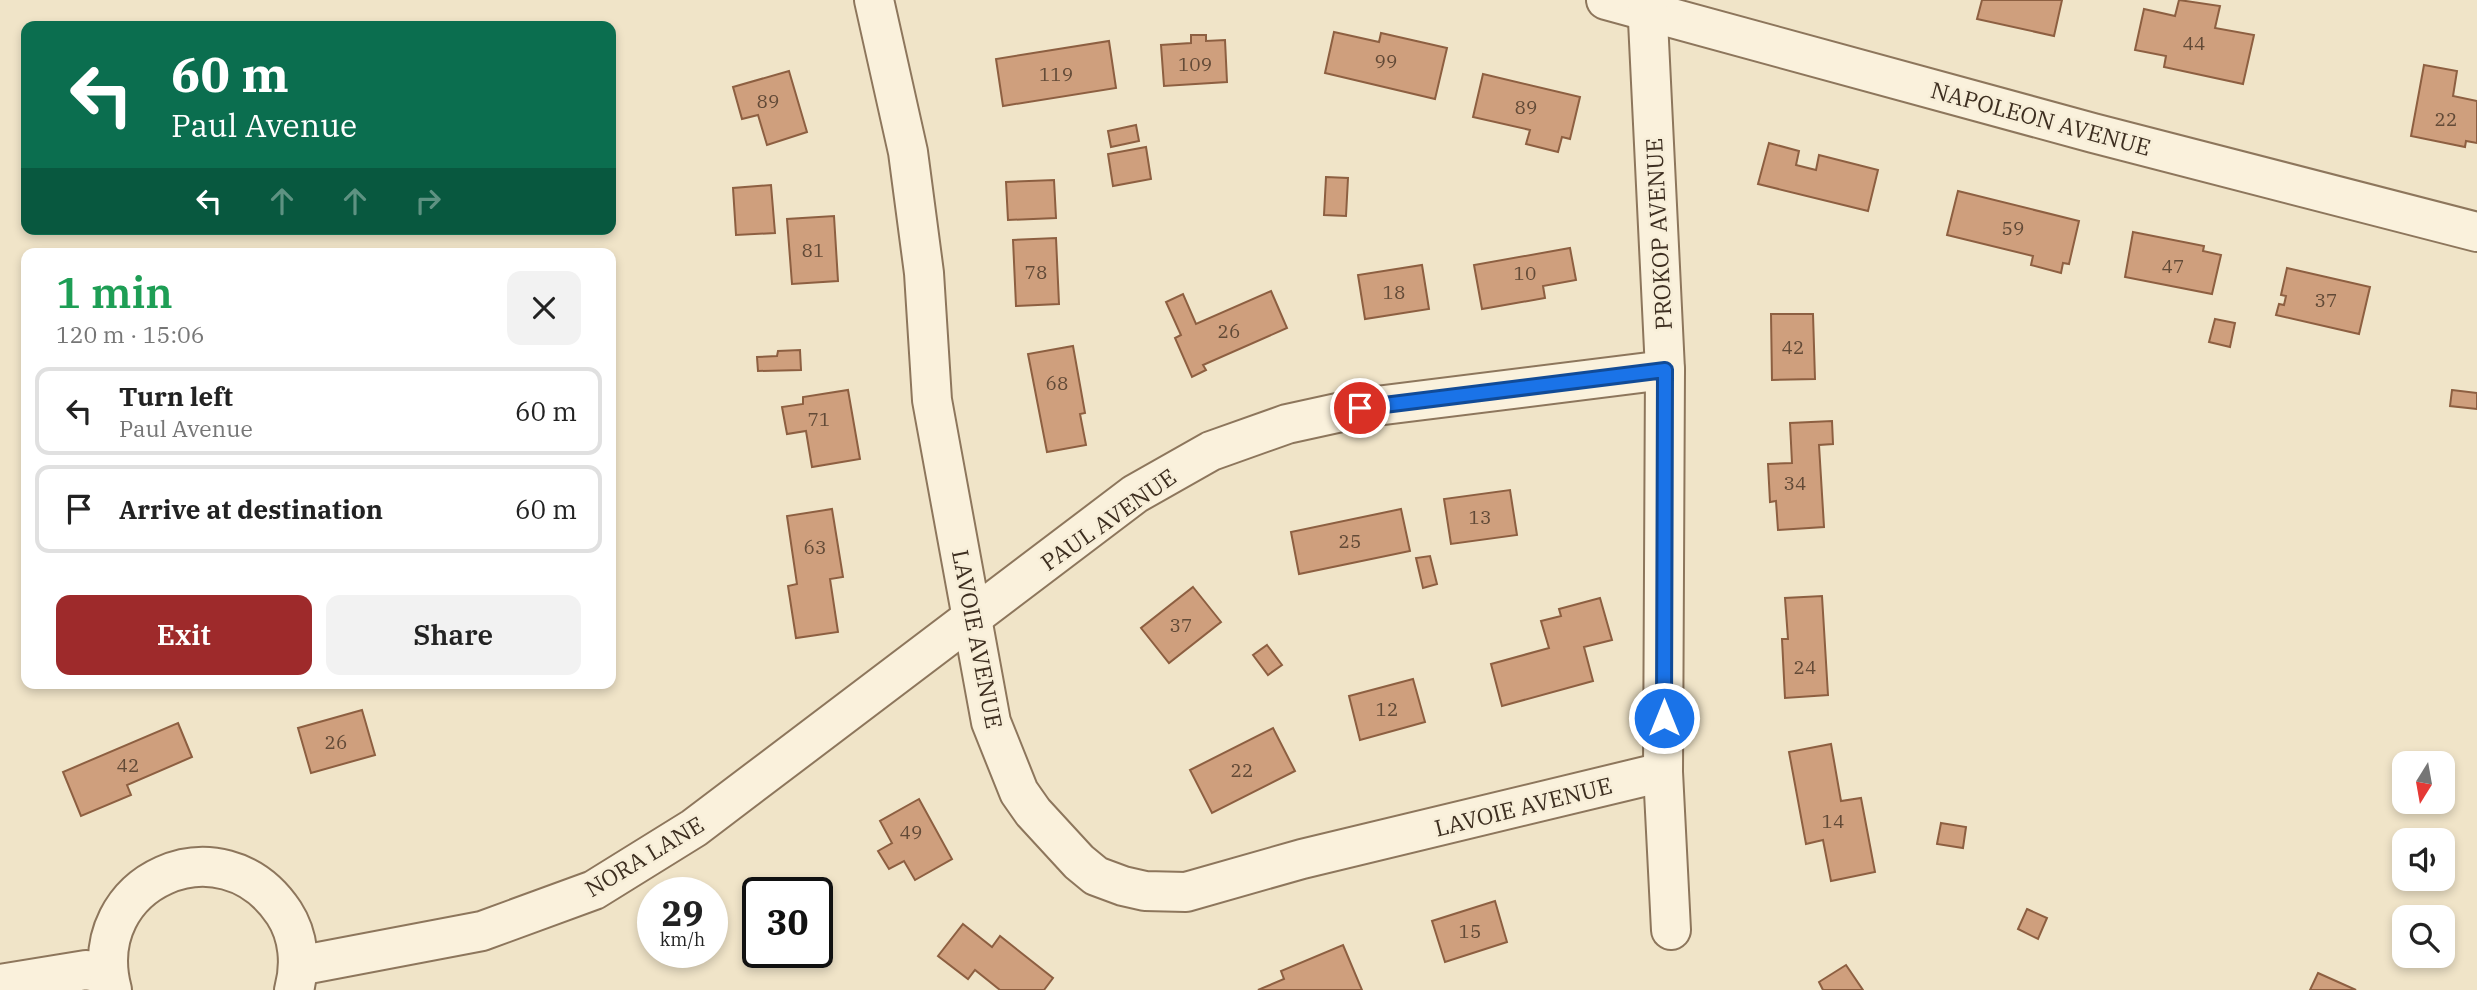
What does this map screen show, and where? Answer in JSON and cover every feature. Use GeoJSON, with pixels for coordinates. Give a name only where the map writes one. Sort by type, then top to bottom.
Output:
{"type":"FeatureCollection","features":[{"type":"Feature","properties":{"kind":"street","name":"LAVOIE AVENUE"},"geometry":{"type":"LineString","coordinates":[[874,0],[908,152],[924,273],[932,400],[974,617],[991,722],[1019,792],[1032,812],[1087,869],[1096,876],[1133,888],[1176,892],[1201,889],[1302,859],[1663,772]]}},
{"type":"Feature","properties":{"kind":"street","name":"NAPOLEON AVENUE"},"geometry":{"type":"LineString","coordinates":[[1605,0],[1647,5],[2080,129],[2477,232]]}},
{"type":"Feature","properties":{"kind":"street","name":"PROKOP AVENUE"},"geometry":{"type":"LineString","coordinates":[[1647,5],[1665,370],[1663,772],[1671,930]]}},
{"type":"Feature","properties":{"kind":"street","name":"PAUL AVENUE"},"geometry":{"type":"LineString","coordinates":[[974,617],[1135,494],[1211,451],[1243,437],[1360,408],[1665,370]]}},
{"type":"Feature","properties":{"kind":"street","name":"NORA LANE"},"geometry":{"type":"LineString","coordinates":[[110,982],[108,950],[114,926],[125,905],[142,887],[163,875],[186,868],[211,866],[234,872],[256,882],[274,898],[288,919],[296,941],[296,978],[482,931],[594,890],[694,828],[974,617]]}},
{"type":"Feature","properties":{"kind":"street","name":"NORA LANE"},"geometry":{"type":"LineString","coordinates":[[0,984],[86,970],[110,982]]}},
{"type":"Feature","properties":{"kind":"building"},"geometry":{"type":"Polygon","coordinates":[[[1982,0],[2062,0],[2054,36],[1977,19],[1982,0]]]}},
{"type":"Feature","properties":{"kind":"building"},"geometry":{"type":"Polygon","coordinates":[[[2179,0],[2220,6],[2215,28],[2254,35],[2243,84],[2164,67],[2166,56],[2135,50],[2144,9],[2175,16],[2179,0]]]}},
{"type":"Feature","properties":{"kind":"building"},"geometry":{"type":"Polygon","coordinates":[[[1334,32],[1379,42],[1381,33],[1447,48],[1435,99],[1325,73],[1334,32]]]}},
{"type":"Feature","properties":{"kind":"building"},"geometry":{"type":"Polygon","coordinates":[[[1191,35],[1206,35],[1206,41],[1225,40],[1227,82],[1164,86],[1161,45],[1191,43],[1191,35]]]}},
{"type":"Feature","properties":{"kind":"building"},"geometry":{"type":"Polygon","coordinates":[[[1109,41],[1116,88],[1003,106],[996,59],[1109,41]]]}},
{"type":"Feature","properties":{"kind":"building"},"geometry":{"type":"Polygon","coordinates":[[[2424,65],[2457,71],[2453,96],[2477,101],[2477,143],[2466,141],[2465,147],[2411,136],[2424,65]]]}},
{"type":"Feature","properties":{"kind":"building"},"geometry":{"type":"Polygon","coordinates":[[[789,71],[807,132],[767,145],[758,115],[742,119],[733,87],[789,71]]]}},
{"type":"Feature","properties":{"kind":"building"},"geometry":{"type":"Polygon","coordinates":[[[1483,74],[1580,97],[1570,139],[1562,137],[1558,152],[1526,144],[1530,130],[1473,117],[1483,74]]]}},
{"type":"Feature","properties":{"kind":"building"},"geometry":{"type":"Polygon","coordinates":[[[1136,125],[1139,141],[1111,147],[1108,131],[1136,125]]]}},
{"type":"Feature","properties":{"kind":"building"},"geometry":{"type":"Polygon","coordinates":[[[1769,143],[1799,151],[1796,165],[1816,170],[1819,155],[1878,170],[1868,211],[1758,184],[1769,143]]]}},
{"type":"Feature","properties":{"kind":"building"},"geometry":{"type":"Polygon","coordinates":[[[1146,147],[1151,179],[1113,186],[1108,154],[1146,147]]]}},
{"type":"Feature","properties":{"kind":"building"},"geometry":{"type":"Polygon","coordinates":[[[1326,177],[1348,178],[1346,216],[1324,215],[1326,177]]]}},
{"type":"Feature","properties":{"kind":"building"},"geometry":{"type":"Polygon","coordinates":[[[1054,180],[1056,218],[1008,220],[1006,182],[1054,180]]]}},
{"type":"Feature","properties":{"kind":"building"},"geometry":{"type":"Polygon","coordinates":[[[771,185],[775,233],[736,235],[733,188],[771,185]]]}},
{"type":"Feature","properties":{"kind":"building"},"geometry":{"type":"Polygon","coordinates":[[[1958,191],[2079,221],[2069,264],[2063,263],[2061,273],[2031,265],[2033,256],[1947,235],[1958,191]]]}},
{"type":"Feature","properties":{"kind":"building"},"geometry":{"type":"Polygon","coordinates":[[[834,216],[838,281],[792,284],[787,219],[834,216]]]}},
{"type":"Feature","properties":{"kind":"building"},"geometry":{"type":"Polygon","coordinates":[[[2133,232],[2204,246],[2203,251],[2221,255],[2212,294],[2125,277],[2133,232]]]}},
{"type":"Feature","properties":{"kind":"building"},"geometry":{"type":"Polygon","coordinates":[[[1056,238],[1059,304],[1016,306],[1013,240],[1056,238]]]}},
{"type":"Feature","properties":{"kind":"building"},"geometry":{"type":"Polygon","coordinates":[[[1570,248],[1576,280],[1543,286],[1545,298],[1482,309],[1474,265],[1570,248]]]}},
{"type":"Feature","properties":{"kind":"building"},"geometry":{"type":"Polygon","coordinates":[[[1422,265],[1429,309],[1365,319],[1358,275],[1422,265]]]}},
{"type":"Feature","properties":{"kind":"building"},"geometry":{"type":"Polygon","coordinates":[[[2287,268],[2370,287],[2359,334],[2276,315],[2279,304],[2284,305],[2286,296],[2281,295],[2287,268]]]}},
{"type":"Feature","properties":{"kind":"building"},"geometry":{"type":"Polygon","coordinates":[[[1271,291],[1287,328],[1203,365],[1206,370],[1192,377],[1175,338],[1181,335],[1166,302],[1183,294],[1196,324],[1271,291]]]}},
{"type":"Feature","properties":{"kind":"building"},"geometry":{"type":"Polygon","coordinates":[[[1771,314],[1813,314],[1815,379],[1772,380],[1771,314]]]}},
{"type":"Feature","properties":{"kind":"building"},"geometry":{"type":"Polygon","coordinates":[[[2215,319],[2235,323],[2230,347],[2209,342],[2215,319]]]}},
{"type":"Feature","properties":{"kind":"building"},"geometry":{"type":"Polygon","coordinates":[[[1073,346],[1085,413],[1080,414],[1086,445],[1047,452],[1028,354],[1073,346]]]}},
{"type":"Feature","properties":{"kind":"building"},"geometry":{"type":"Polygon","coordinates":[[[800,350],[801,370],[758,371],[757,357],[777,356],[778,351],[800,350]]]}},
{"type":"Feature","properties":{"kind":"building"},"geometry":{"type":"Polygon","coordinates":[[[848,390],[860,459],[812,467],[806,431],[787,434],[782,407],[803,404],[803,397],[848,390]]]}},
{"type":"Feature","properties":{"kind":"building"},"geometry":{"type":"Polygon","coordinates":[[[2452,390],[2477,393],[2477,409],[2450,406],[2452,390]]]}},
{"type":"Feature","properties":{"kind":"building"},"geometry":{"type":"Polygon","coordinates":[[[1832,421],[1833,444],[1819,445],[1824,527],[1778,530],[1776,501],[1770,502],[1768,464],[1792,463],[1790,423],[1832,421]]]}},
{"type":"Feature","properties":{"kind":"building"},"geometry":{"type":"Polygon","coordinates":[[[1510,490],[1517,535],[1451,544],[1444,499],[1510,490]]]}},
{"type":"Feature","properties":{"kind":"building"},"geometry":{"type":"Polygon","coordinates":[[[832,509],[843,577],[830,579],[838,632],[796,638],[788,586],[797,584],[787,516],[832,509]]]}},
{"type":"Feature","properties":{"kind":"building"},"geometry":{"type":"Polygon","coordinates":[[[1401,509],[1410,551],[1299,574],[1291,532],[1401,509]]]}},
{"type":"Feature","properties":{"kind":"building"},"geometry":{"type":"Polygon","coordinates":[[[1430,556],[1437,584],[1423,588],[1416,558],[1430,556]]]}},
{"type":"Feature","properties":{"kind":"building"},"geometry":{"type":"Polygon","coordinates":[[[1193,587],[1221,622],[1169,663],[1141,628],[1193,587]]]}},
{"type":"Feature","properties":{"kind":"building"},"geometry":{"type":"Polygon","coordinates":[[[1822,596],[1828,695],[1785,698],[1782,639],[1788,639],[1785,598],[1822,596]]]}},
{"type":"Feature","properties":{"kind":"building"},"geometry":{"type":"Polygon","coordinates":[[[1600,598],[1612,640],[1584,647],[1593,681],[1502,706],[1491,664],[1549,648],[1541,621],[1561,616],[1559,609],[1600,598]]]}},
{"type":"Feature","properties":{"kind":"building"},"geometry":{"type":"Polygon","coordinates":[[[1267,645],[1282,665],[1268,675],[1253,655],[1267,645]]]}},
{"type":"Feature","properties":{"kind":"building"},"geometry":{"type":"Polygon","coordinates":[[[1413,679],[1425,722],[1360,740],[1349,696],[1413,679]]]}},
{"type":"Feature","properties":{"kind":"building"},"geometry":{"type":"Polygon","coordinates":[[[362,710],[375,755],[311,773],[298,728],[362,710]]]}},
{"type":"Feature","properties":{"kind":"building"},"geometry":{"type":"Polygon","coordinates":[[[178,723],[192,757],[127,785],[131,795],[81,816],[63,772],[178,723]]]}},
{"type":"Feature","properties":{"kind":"building"},"geometry":{"type":"Polygon","coordinates":[[[1273,728],[1295,771],[1212,813],[1190,770],[1273,728]]]}},
{"type":"Feature","properties":{"kind":"building"},"geometry":{"type":"Polygon","coordinates":[[[1831,744],[1841,801],[1861,798],[1875,872],[1831,881],[1823,840],[1806,844],[1789,752],[1831,744]]]}},
{"type":"Feature","properties":{"kind":"building"},"geometry":{"type":"Polygon","coordinates":[[[919,799],[952,859],[915,880],[904,861],[889,869],[878,851],[892,843],[880,821],[919,799]]]}},
{"type":"Feature","properties":{"kind":"building"},"geometry":{"type":"Polygon","coordinates":[[[1941,823],[1966,827],[1963,848],[1937,844],[1941,823]]]}},
{"type":"Feature","properties":{"kind":"building"},"geometry":{"type":"Polygon","coordinates":[[[1495,901],[1507,942],[1445,962],[1432,921],[1495,901]]]}},
{"type":"Feature","properties":{"kind":"building"},"geometry":{"type":"Polygon","coordinates":[[[2027,909],[2047,918],[2038,939],[2018,929],[2027,909]]]}},
{"type":"Feature","properties":{"kind":"building"},"geometry":{"type":"Polygon","coordinates":[[[963,924],[992,947],[1000,936],[1053,978],[1044,990],[1000,990],[975,970],[968,979],[938,956],[963,924]]]}},
{"type":"Feature","properties":{"kind":"building"},"geometry":{"type":"Polygon","coordinates":[[[1343,945],[1362,990],[1258,990],[1284,979],[1281,971],[1343,945]]]}},
{"type":"Feature","properties":{"kind":"building"},"geometry":{"type":"Polygon","coordinates":[[[1846,965],[1863,990],[1823,990],[1819,982],[1846,965]]]}},
{"type":"Feature","properties":{"kind":"building"},"geometry":{"type":"Polygon","coordinates":[[[2318,973],[2356,990],[2310,990],[2318,973]]]}},
{"type":"Feature","properties":{"kind":"route"},"geometry":{"type":"LineString","coordinates":[[1360,408],[1665,370],[1664,718]]}}]}
